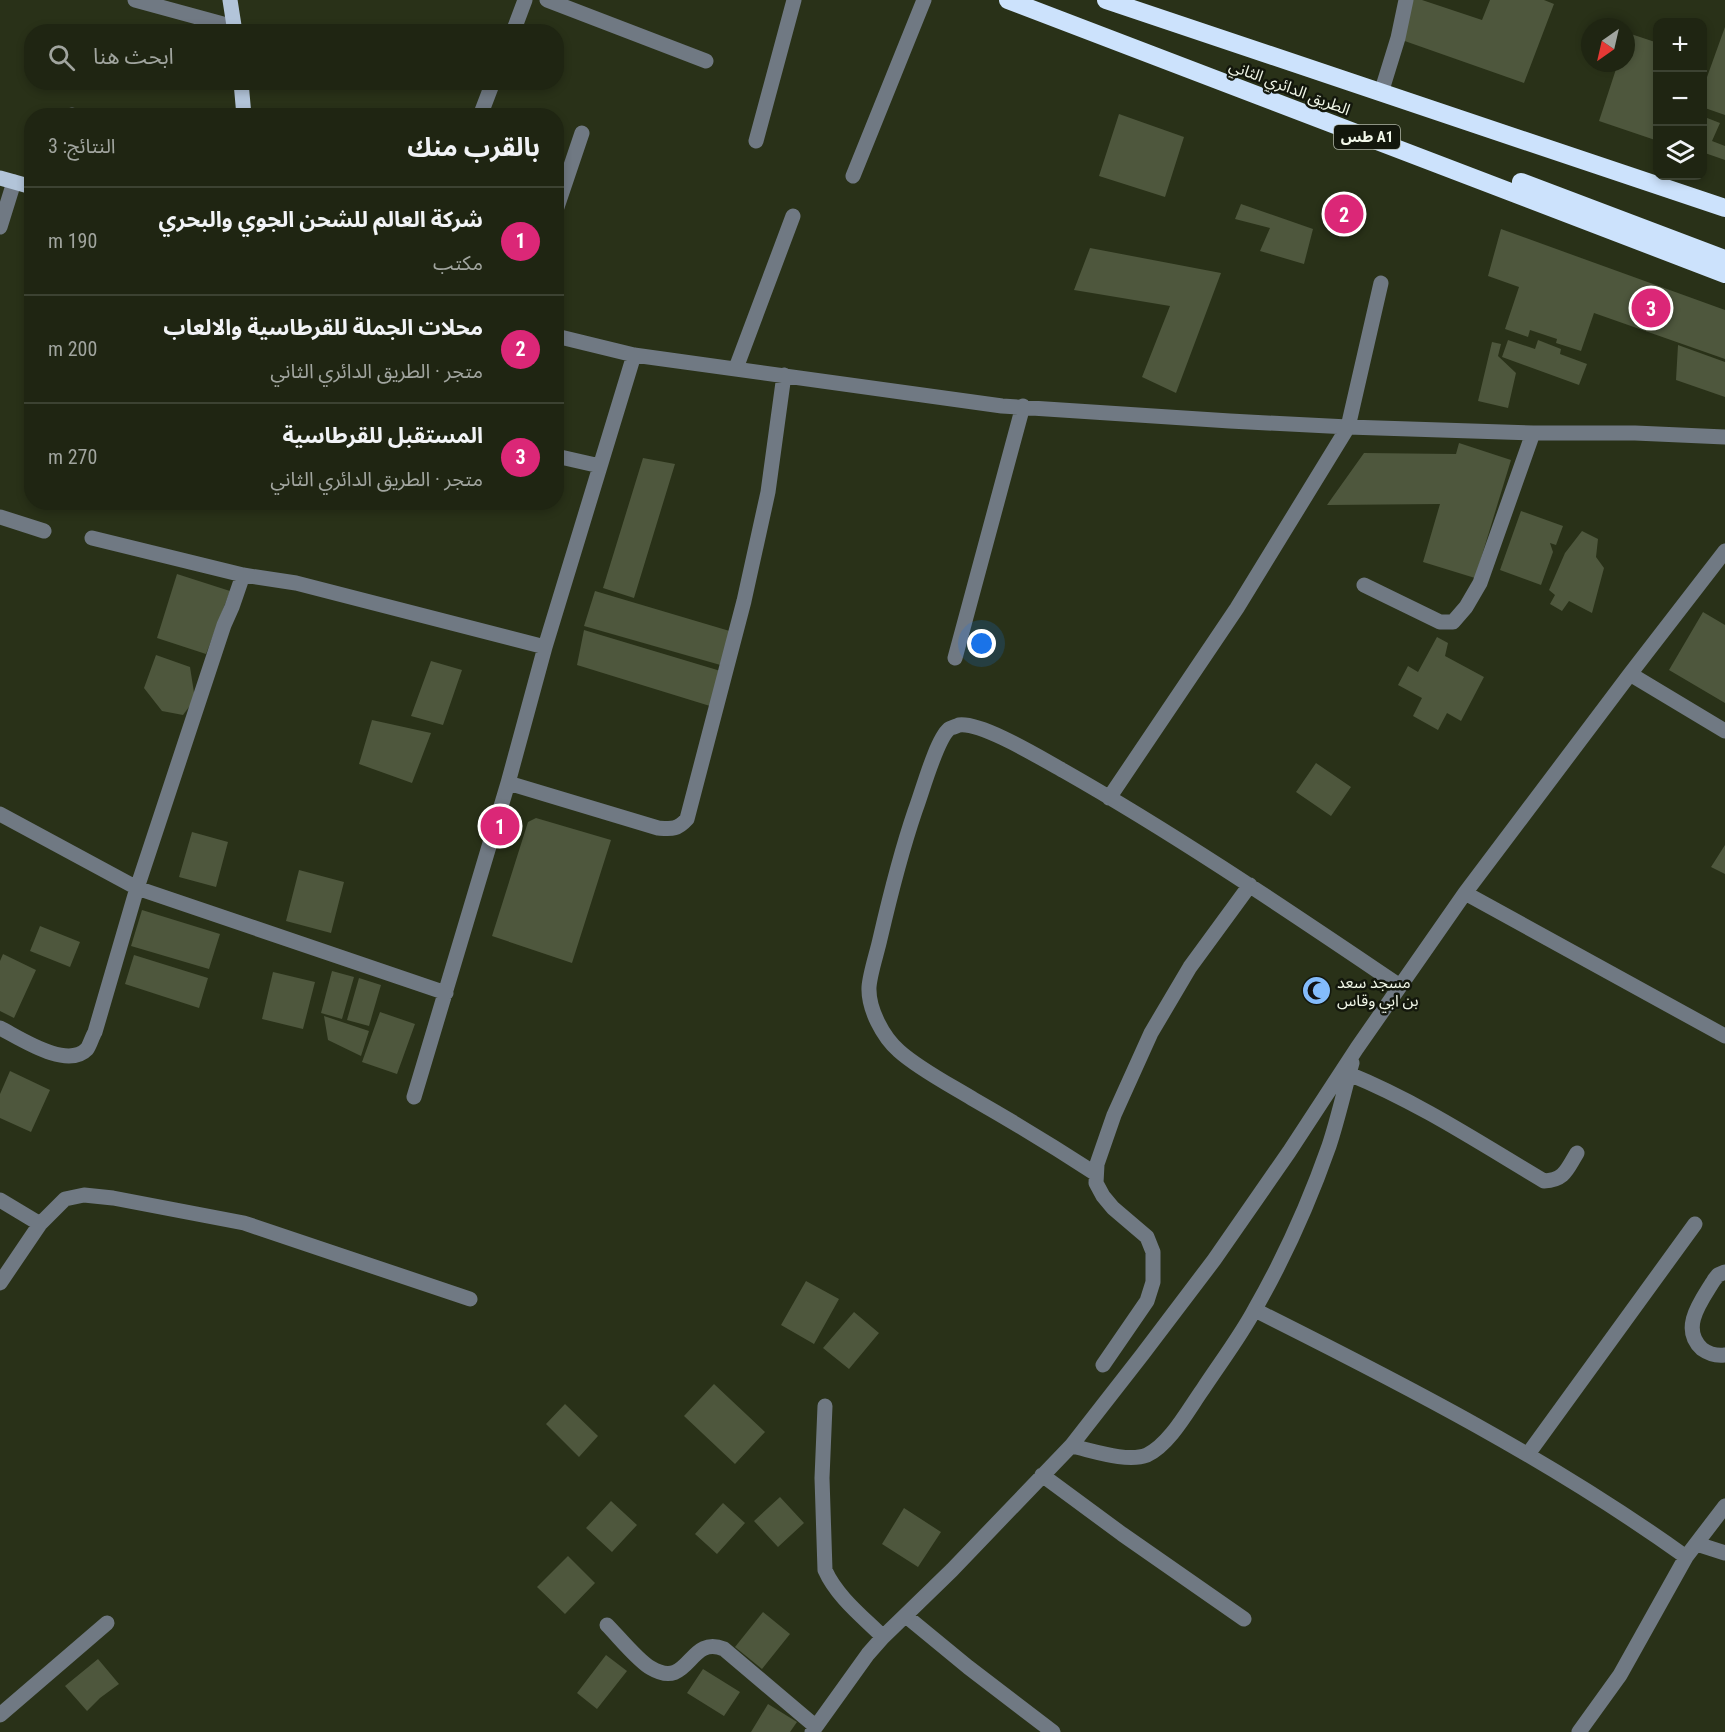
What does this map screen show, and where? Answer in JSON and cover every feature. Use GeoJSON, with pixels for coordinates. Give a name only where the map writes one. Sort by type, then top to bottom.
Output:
{"type":"FeatureCollection","features":[{"type":"Feature","properties":{"kind":"highway","name":"الطريق الدائري الثاني"},"geometry":{"type":"LineString","coordinates":[[1008,0],[1725,274]]}},
{"type":"Feature","properties":{"kind":"highway","name":"الطريق الدائري الثاني"},"geometry":{"type":"LineString","coordinates":[[1106,0],[1725,208]]}},
{"type":"Feature","properties":{"kind":"highway"},"geometry":{"type":"LineString","coordinates":[[1095,33],[1149,46],[1269,89],[1725,259]]}},
{"type":"Feature","properties":{"kind":"main road"},"geometry":{"type":"LineString","coordinates":[[230,0],[233,24]]}},
{"type":"Feature","properties":{"kind":"main road"},"geometry":{"type":"LineString","coordinates":[[242,90],[243,108]]}},
{"type":"Feature","properties":{"kind":"main road"},"geometry":{"type":"LineString","coordinates":[[7,180],[24,185]]}},
{"type":"Feature","properties":{"kind":"street"},"geometry":{"type":"LineString","coordinates":[[135,0],[217,24]]}},
{"type":"Feature","properties":{"kind":"street"},"geometry":{"type":"LineString","coordinates":[[516,24],[525,0]]}},
{"type":"Feature","properties":{"kind":"street"},"geometry":{"type":"LineString","coordinates":[[547,0],[706,61]]}},
{"type":"Feature","properties":{"kind":"street"},"geometry":{"type":"LineString","coordinates":[[756,141],[794,0]]}},
{"type":"Feature","properties":{"kind":"street"},"geometry":{"type":"LineString","coordinates":[[853,176],[924,0]]}},
{"type":"Feature","properties":{"kind":"street"},"geometry":{"type":"LineString","coordinates":[[1382,93],[1406,0]]}},
{"type":"Feature","properties":{"kind":"street"},"geometry":{"type":"LineString","coordinates":[[483,108],[490,90]]}},
{"type":"Feature","properties":{"kind":"street"},"geometry":{"type":"LineString","coordinates":[[564,187],[582,134]]}},
{"type":"Feature","properties":{"kind":"street"},"geometry":{"type":"LineString","coordinates":[[0,227],[7,180]]}},
{"type":"Feature","properties":{"kind":"street"},"geometry":{"type":"LineString","coordinates":[[736,368],[792,216]]}},
{"type":"Feature","properties":{"kind":"street"},"geometry":{"type":"LineString","coordinates":[[1109,798],[1237,608],[1348,427],[1381,284]]}},
{"type":"Feature","properties":{"kind":"street"},"geometry":{"type":"LineString","coordinates":[[564,338],[634,355],[1002,405],[1348,427],[1725,437]]}},
{"type":"Feature","properties":{"kind":"street"},"geometry":{"type":"LineString","coordinates":[[414,1097],[508,783],[545,647],[634,355]]}},
{"type":"Feature","properties":{"kind":"street"},"geometry":{"type":"LineString","coordinates":[[508,783],[658,828],[672,829],[680,826],[687,819],[744,602],[768,492],[784,375]]}},
{"type":"Feature","properties":{"kind":"street"},"geometry":{"type":"LineString","coordinates":[[956,658],[1023,406]]}},
{"type":"Feature","properties":{"kind":"street"},"geometry":{"type":"LineString","coordinates":[[1364,585],[1440,622],[1453,622],[1466,607],[1480,583],[1533,433]]}},
{"type":"Feature","properties":{"kind":"street"},"geometry":{"type":"LineString","coordinates":[[564,458],[600,466]]}},
{"type":"Feature","properties":{"kind":"street"},"geometry":{"type":"LineString","coordinates":[[0,517],[44,531]]}},
{"type":"Feature","properties":{"kind":"street"},"geometry":{"type":"LineString","coordinates":[[92,538],[243,575],[296,583],[545,647]]}},
{"type":"Feature","properties":{"kind":"street"},"geometry":{"type":"LineString","coordinates":[[607,1625],[648,1667],[662,1674],[672,1674],[681,1670],[697,1652],[704,1648],[711,1646],[723,1650],[814,1729],[868,1654],[1071,1446],[1142,1355],[1214,1260],[1465,893],[1629,674],[1725,551]]}},
{"type":"Feature","properties":{"kind":"street"},"geometry":{"type":"LineString","coordinates":[[0,1028],[50,1053],[77,1056],[87,1048],[95,1032],[137,888],[224,624],[243,575]]}},
{"type":"Feature","properties":{"kind":"street"},"geometry":{"type":"LineString","coordinates":[[1629,674],[1725,730]]}},
{"type":"Feature","properties":{"kind":"street"},"geometry":{"type":"LineString","coordinates":[[1096,1174],[899,1051],[879,1023],[871,1004],[869,988],[891,892],[912,821],[939,745],[950,728],[960,725],[977,728],[1016,744],[1181,841],[1400,986]]}},
{"type":"Feature","properties":{"kind":"street"},"geometry":{"type":"LineString","coordinates":[[0,814],[137,888],[446,993]]}},
{"type":"Feature","properties":{"kind":"street"},"geometry":{"type":"LineString","coordinates":[[1103,1365],[1147,1301],[1153,1282],[1154,1252],[1147,1237],[1113,1208],[1103,1196],[1096,1184],[1097,1164],[1114,1115],[1151,1033],[1190,967],[1250,885]]}},
{"type":"Feature","properties":{"kind":"street"},"geometry":{"type":"LineString","coordinates":[[1465,893],[1725,1036]]}},
{"type":"Feature","properties":{"kind":"street"},"geometry":{"type":"LineString","coordinates":[[1071,1446],[1124,1458],[1144,1456],[1157,1449],[1172,1433],[1255,1310],[1274,1273],[1320,1169],[1340,1112],[1357,1048]]}},
{"type":"Feature","properties":{"kind":"street"},"geometry":{"type":"LineString","coordinates":[[1349,1074],[1380,1086],[1544,1181],[1555,1181],[1563,1175],[1577,1153]]}},
{"type":"Feature","properties":{"kind":"street"},"geometry":{"type":"LineString","coordinates":[[0,1282],[40,1224],[65,1199],[84,1195],[113,1198],[244,1223],[470,1299]]}},
{"type":"Feature","properties":{"kind":"street"},"geometry":{"type":"LineString","coordinates":[[0,1200],[40,1224]]}},
{"type":"Feature","properties":{"kind":"street"},"geometry":{"type":"LineString","coordinates":[[1528,1454],[1695,1224]]}},
{"type":"Feature","properties":{"kind":"street"},"geometry":{"type":"LineString","coordinates":[[1725,1272],[1714,1280],[1693,1317],[1692,1326],[1693,1336],[1698,1345],[1706,1352],[1725,1355]]}},
{"type":"Feature","properties":{"kind":"street"},"geometry":{"type":"LineString","coordinates":[[1255,1310],[1362,1364],[1528,1454],[1643,1526],[1686,1557]]}},
{"type":"Feature","properties":{"kind":"street"},"geometry":{"type":"LineString","coordinates":[[825,1406],[822,1478],[825,1570],[829,1580],[841,1595],[883,1637]]}},
{"type":"Feature","properties":{"kind":"street"},"geometry":{"type":"LineString","coordinates":[[1042,1475],[1244,1619]]}},
{"type":"Feature","properties":{"kind":"street"},"geometry":{"type":"LineString","coordinates":[[1579,1732],[1620,1676],[1686,1557],[1725,1506]]}},
{"type":"Feature","properties":{"kind":"street"},"geometry":{"type":"LineString","coordinates":[[1696,1544],[1725,1553]]}},
{"type":"Feature","properties":{"kind":"street"},"geometry":{"type":"LineString","coordinates":[[906,1616],[1053,1732]]}},
{"type":"Feature","properties":{"kind":"street"},"geometry":{"type":"LineString","coordinates":[[0,1715],[107,1623]]}},
{"type":"Feature","properties":{"kind":"building"},"geometry":{"type":"Polygon","coordinates":[[[1412,0],[1422,0],[1482,20],[1490,0],[1544,0],[1554,4],[1524,83],[1399,39],[1412,0]]]}},
{"type":"Feature","properties":{"kind":"building"},"geometry":{"type":"Polygon","coordinates":[[[1725,27],[1725,115],[1707,109],[1707,77],[1725,27]]]}},
{"type":"Feature","properties":{"kind":"building"},"geometry":{"type":"Polygon","coordinates":[[[1635,35],[1653,41],[1653,139],[1599,121],[1615,72],[1635,72],[1635,35]]]}},
{"type":"Feature","properties":{"kind":"building"},"geometry":{"type":"Polygon","coordinates":[[[1119,114],[1184,137],[1165,197],[1099,176],[1119,114]]]}},
{"type":"Feature","properties":{"kind":"building"},"geometry":{"type":"Polygon","coordinates":[[[1707,118],[1720,123],[1712,141],[1725,146],[1725,160],[1707,154],[1707,118]]]}},
{"type":"Feature","properties":{"kind":"building"},"geometry":{"type":"Polygon","coordinates":[[[1241,204],[1313,229],[1304,264],[1260,251],[1270,228],[1235,219],[1241,204]]]}},
{"type":"Feature","properties":{"kind":"building"},"geometry":{"type":"Polygon","coordinates":[[[1501,229],[1725,310],[1725,359],[1594,313],[1581,351],[1556,343],[1557,339],[1530,330],[1528,337],[1505,329],[1519,287],[1488,276],[1501,229]]]}},
{"type":"Feature","properties":{"kind":"building"},"geometry":{"type":"Polygon","coordinates":[[[1090,248],[1221,273],[1176,393],[1142,377],[1170,306],[1074,290],[1090,248]]]}},
{"type":"Feature","properties":{"kind":"building"},"geometry":{"type":"Polygon","coordinates":[[[1508,340],[1535,349],[1538,340],[1561,349],[1560,354],[1587,364],[1579,385],[1502,357],[1508,340]]]}},
{"type":"Feature","properties":{"kind":"building"},"geometry":{"type":"Polygon","coordinates":[[[1492,342],[1501,344],[1498,356],[1516,373],[1508,408],[1478,401],[1492,342]]]}},
{"type":"Feature","properties":{"kind":"building"},"geometry":{"type":"Polygon","coordinates":[[[1678,345],[1725,362],[1725,397],[1676,380],[1678,345]]]}},
{"type":"Feature","properties":{"kind":"building"},"geometry":{"type":"Polygon","coordinates":[[[1459,443],[1511,460],[1475,578],[1423,562],[1440,504],[1327,505],[1364,453],[1456,454],[1459,443]]]}},
{"type":"Feature","properties":{"kind":"building"},"geometry":{"type":"Polygon","coordinates":[[[643,458],[675,464],[634,598],[603,588],[643,458]]]}},
{"type":"Feature","properties":{"kind":"building"},"geometry":{"type":"Polygon","coordinates":[[[1521,511],[1563,526],[1556,545],[1550,543],[1553,552],[1541,585],[1500,570],[1521,511]]]}},
{"type":"Feature","properties":{"kind":"building"},"geometry":{"type":"Polygon","coordinates":[[[1582,531],[1598,539],[1596,557],[1604,568],[1592,613],[1569,601],[1562,611],[1550,604],[1555,595],[1549,590],[1565,553],[1582,531]]]}},
{"type":"Feature","properties":{"kind":"building"},"geometry":{"type":"Polygon","coordinates":[[[177,574],[230,591],[206,654],[157,638],[177,574]]]}},
{"type":"Feature","properties":{"kind":"building"},"geometry":{"type":"Polygon","coordinates":[[[595,591],[733,632],[724,666],[584,626],[595,591]]]}},
{"type":"Feature","properties":{"kind":"building"},"geometry":{"type":"Polygon","coordinates":[[[1703,612],[1725,625],[1725,703],[1669,670],[1703,612]]]}},
{"type":"Feature","properties":{"kind":"building"},"geometry":{"type":"Polygon","coordinates":[[[584,630],[724,672],[710,706],[577,665],[584,630]]]}},
{"type":"Feature","properties":{"kind":"building"},"geometry":{"type":"Polygon","coordinates":[[[1437,637],[1448,643],[1445,656],[1484,677],[1461,721],[1447,713],[1438,730],[1413,716],[1422,698],[1398,685],[1408,666],[1418,672],[1437,637]]]}},
{"type":"Feature","properties":{"kind":"building"},"geometry":{"type":"Polygon","coordinates":[[[156,655],[190,667],[195,699],[183,715],[162,711],[144,688],[156,655]]]}},
{"type":"Feature","properties":{"kind":"building"},"geometry":{"type":"Polygon","coordinates":[[[431,661],[462,670],[443,725],[411,716],[431,661]]]}},
{"type":"Feature","properties":{"kind":"building"},"geometry":{"type":"Polygon","coordinates":[[[372,720],[431,733],[412,783],[359,764],[372,720]]]}},
{"type":"Feature","properties":{"kind":"building"},"geometry":{"type":"Polygon","coordinates":[[[1316,763],[1351,787],[1331,816],[1296,792],[1316,763]]]}},
{"type":"Feature","properties":{"kind":"building"},"geometry":{"type":"Polygon","coordinates":[[[536,818],[611,840],[572,963],[492,936],[528,822],[536,818]]]}},
{"type":"Feature","properties":{"kind":"building"},"geometry":{"type":"Polygon","coordinates":[[[192,832],[228,842],[216,887],[179,877],[192,832]]]}},
{"type":"Feature","properties":{"kind":"building"},"geometry":{"type":"Polygon","coordinates":[[[1725,845],[1725,874],[1711,867],[1725,845]]]}},
{"type":"Feature","properties":{"kind":"building"},"geometry":{"type":"Polygon","coordinates":[[[299,870],[344,882],[331,933],[286,921],[299,870]]]}},
{"type":"Feature","properties":{"kind":"building"},"geometry":{"type":"Polygon","coordinates":[[[142,910],[220,934],[209,969],[131,946],[142,910]]]}},
{"type":"Feature","properties":{"kind":"building"},"geometry":{"type":"Polygon","coordinates":[[[40,926],[80,942],[70,967],[30,951],[40,926]]]}},
{"type":"Feature","properties":{"kind":"building"},"geometry":{"type":"Polygon","coordinates":[[[3,954],[36,970],[14,1018],[0,1011],[0,961],[3,954]]]}},
{"type":"Feature","properties":{"kind":"building"},"geometry":{"type":"Polygon","coordinates":[[[134,955],[208,978],[199,1008],[125,984],[134,955]]]}},
{"type":"Feature","properties":{"kind":"building"},"geometry":{"type":"Polygon","coordinates":[[[332,971],[354,977],[342,1019],[321,1013],[332,971]]]}},
{"type":"Feature","properties":{"kind":"building"},"geometry":{"type":"Polygon","coordinates":[[[273,972],[315,982],[303,1029],[262,1019],[273,972]]]}},
{"type":"Feature","properties":{"kind":"building"},"geometry":{"type":"Polygon","coordinates":[[[359,978],[381,985],[369,1026],[347,1020],[359,978]]]}},
{"type":"Feature","properties":{"kind":"building"},"geometry":{"type":"Polygon","coordinates":[[[380,1012],[415,1024],[397,1074],[362,1062],[380,1012]]]}},
{"type":"Feature","properties":{"kind":"building"},"geometry":{"type":"Polygon","coordinates":[[[324,1016],[369,1031],[361,1056],[328,1040],[324,1016]]]}},
{"type":"Feature","properties":{"kind":"building"},"geometry":{"type":"Polygon","coordinates":[[[10,1071],[50,1090],[31,1132],[0,1118],[0,1094],[10,1071]]]}},
{"type":"Feature","properties":{"kind":"building"},"geometry":{"type":"Polygon","coordinates":[[[806,1281],[839,1299],[814,1344],[781,1325],[806,1281]]]}},
{"type":"Feature","properties":{"kind":"building"},"geometry":{"type":"Polygon","coordinates":[[[854,1312],[879,1333],[849,1369],[823,1348],[854,1312]]]}},
{"type":"Feature","properties":{"kind":"building"},"geometry":{"type":"Polygon","coordinates":[[[714,1384],[765,1432],[735,1464],[684,1416],[714,1384]]]}},
{"type":"Feature","properties":{"kind":"building"},"geometry":{"type":"Polygon","coordinates":[[[565,1404],[598,1436],[579,1457],[546,1424],[565,1404]]]}},
{"type":"Feature","properties":{"kind":"building"},"geometry":{"type":"Polygon","coordinates":[[[780,1497],[804,1523],[778,1547],[754,1521],[780,1497]]]}},
{"type":"Feature","properties":{"kind":"building"},"geometry":{"type":"Polygon","coordinates":[[[611,1501],[637,1525],[612,1552],[586,1528],[611,1501]]]}},
{"type":"Feature","properties":{"kind":"building"},"geometry":{"type":"Polygon","coordinates":[[[723,1503],[745,1523],[717,1554],[695,1534],[723,1503]]]}},
{"type":"Feature","properties":{"kind":"building"},"geometry":{"type":"Polygon","coordinates":[[[904,1508],[941,1532],[918,1567],[882,1544],[904,1508]]]}},
{"type":"Feature","properties":{"kind":"building"},"geometry":{"type":"Polygon","coordinates":[[[568,1556],[595,1583],[565,1614],[537,1587],[568,1556]]]}},
{"type":"Feature","properties":{"kind":"building"},"geometry":{"type":"Polygon","coordinates":[[[763,1612],[790,1634],[762,1669],[735,1647],[763,1612]]]}},
{"type":"Feature","properties":{"kind":"building"},"geometry":{"type":"Polygon","coordinates":[[[606,1655],[627,1671],[597,1709],[577,1693],[606,1655]]]}},
{"type":"Feature","properties":{"kind":"building"},"geometry":{"type":"Polygon","coordinates":[[[98,1659],[119,1684],[87,1711],[65,1686],[98,1659]]]}},
{"type":"Feature","properties":{"kind":"building"},"geometry":{"type":"Polygon","coordinates":[[[703,1669],[740,1692],[724,1716],[687,1693],[703,1669]]]}},
{"type":"Feature","properties":{"kind":"building"},"geometry":{"type":"Polygon","coordinates":[[[768,1704],[797,1722],[790,1732],[751,1732],[768,1704]]]}},
{"type":"Feature","properties":{"kind":"place","name":"محلات الجملة للقرطاسية والالعاب"},"geometry":{"type":"Point","coordinates":[1344,214]}},
{"type":"Feature","properties":{"kind":"place","name":"المستقبل للقرطاسية"},"geometry":{"type":"Point","coordinates":[1651,308]}},
{"type":"Feature","properties":{"kind":"place","name":"شركة العالم للشحن الجوي والبحري"},"geometry":{"type":"Point","coordinates":[500,826]}},
{"type":"Feature","properties":{"kind":"place","name":"مسجد سعد بن ابي وقاس"},"geometry":{"type":"Point","coordinates":[1316,991]}}]}
